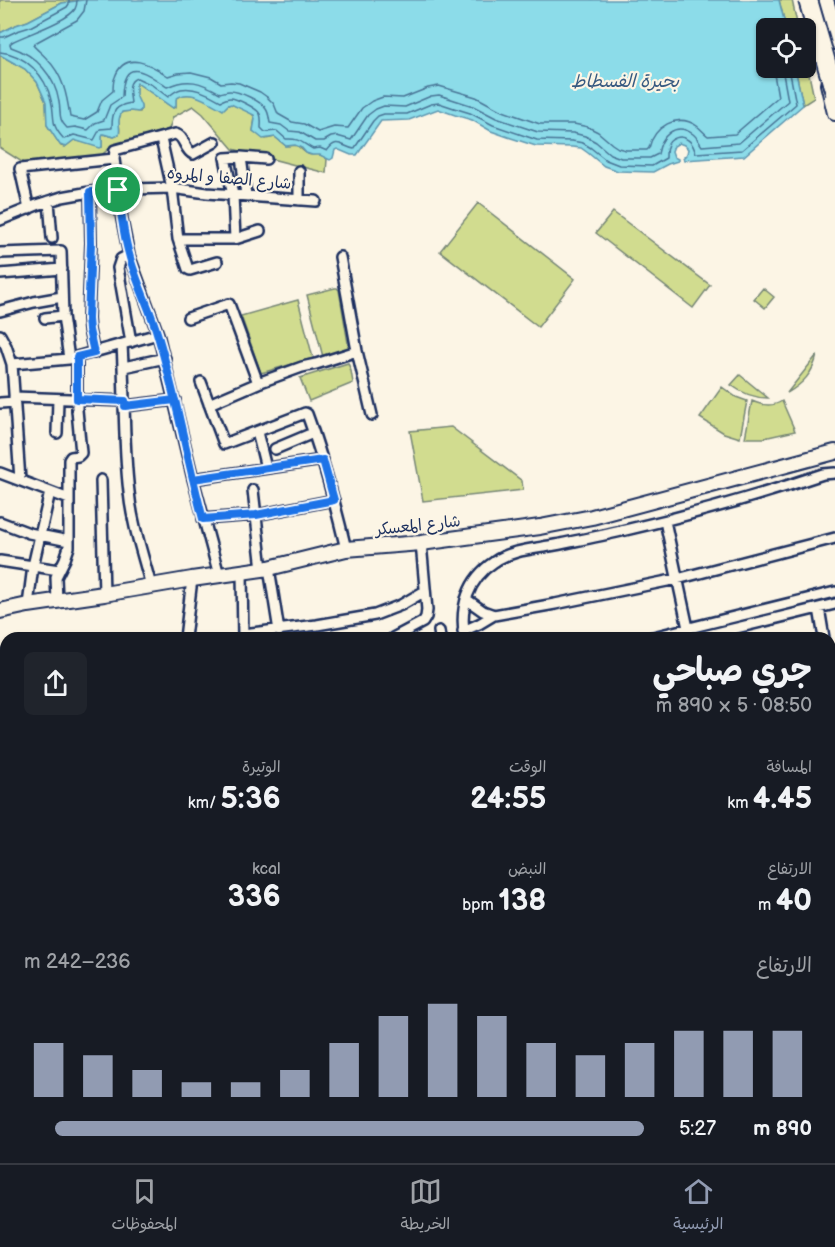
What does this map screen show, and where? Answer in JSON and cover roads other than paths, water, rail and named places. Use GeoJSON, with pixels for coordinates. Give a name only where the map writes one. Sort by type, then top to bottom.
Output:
{"type":"FeatureCollection","features":[{"type":"Feature","properties":{"kind":"highway"},"geometry":{"type":"LineString","coordinates":[[809,0],[835,93]]}},
{"type":"Feature","properties":{"kind":"highway"},"geometry":{"type":"LineString","coordinates":[[824,0],[835,40]]}},
{"type":"Feature","properties":{"kind":"street"},"geometry":{"type":"LineString","coordinates":[[809,0],[835,113]]}},
{"type":"Feature","properties":{"kind":"street"},"geometry":{"type":"LineString","coordinates":[[824,0],[835,48]]}},
{"type":"Feature","properties":{"kind":"street"},"geometry":{"type":"LineString","coordinates":[[215,142],[193,154],[190,153],[179,135],[175,134],[115,150],[114,159],[124,235],[129,255],[165,358],[193,479],[219,575]]}},
{"type":"Feature","properties":{"kind":"street"},"geometry":{"type":"LineString","coordinates":[[161,139],[172,188],[178,239],[189,270],[217,262]]}},
{"type":"Feature","properties":{"kind":"street"},"geometry":{"type":"LineString","coordinates":[[241,157],[246,195]]}},
{"type":"Feature","properties":{"kind":"street"},"geometry":{"type":"LineString","coordinates":[[235,239],[233,195],[225,158],[266,159]]}},
{"type":"Feature","properties":{"kind":"street"},"geometry":{"type":"LineString","coordinates":[[29,209],[20,169],[114,159]]}},
{"type":"Feature","properties":{"kind":"street"},"geometry":{"type":"LineString","coordinates":[[299,171],[299,200]]}},
{"type":"Feature","properties":{"kind":"street","name":"شارع الصفا و المروه"},"geometry":{"type":"LineString","coordinates":[[0,220],[49,201],[90,192],[147,188],[172,188],[316,201]]}},
{"type":"Feature","properties":{"kind":"street"},"geometry":{"type":"LineString","coordinates":[[90,192],[91,243],[88,319],[94,353]]}},
{"type":"Feature","properties":{"kind":"street"},"geometry":{"type":"LineString","coordinates":[[49,201],[52,238]]}},
{"type":"Feature","properties":{"kind":"street"},"geometry":{"type":"LineString","coordinates":[[178,239],[235,239],[260,231]]}},
{"type":"Feature","properties":{"kind":"street"},"geometry":{"type":"LineString","coordinates":[[0,253],[61,251],[63,316],[73,358],[81,453],[69,460],[68,553],[56,578],[57,601]]}},
{"type":"Feature","properties":{"kind":"street"},"geometry":{"type":"LineString","coordinates":[[129,255],[121,260],[118,268],[127,343],[124,367],[126,454],[129,492],[136,530],[151,586]]}},
{"type":"Feature","properties":{"kind":"street"},"geometry":{"type":"LineString","coordinates":[[340,257],[357,351],[372,415]]}},
{"type":"Feature","properties":{"kind":"street"},"geometry":{"type":"LineString","coordinates":[[0,274],[62,269]]}},
{"type":"Feature","properties":{"kind":"street"},"geometry":{"type":"LineString","coordinates":[[0,311],[62,297]]}},
{"type":"Feature","properties":{"kind":"street"},"geometry":{"type":"LineString","coordinates":[[188,318],[230,304],[258,383]]}},
{"type":"Feature","properties":{"kind":"street"},"geometry":{"type":"LineString","coordinates":[[45,318],[63,316]]}},
{"type":"Feature","properties":{"kind":"street"},"geometry":{"type":"LineString","coordinates":[[12,364],[73,358],[158,334]]}},
{"type":"Feature","properties":{"kind":"street"},"geometry":{"type":"LineString","coordinates":[[0,335],[12,364],[20,480]]}},
{"type":"Feature","properties":{"kind":"street"},"geometry":{"type":"LineString","coordinates":[[209,404],[302,367],[357,351]]}},
{"type":"Feature","properties":{"kind":"street"},"geometry":{"type":"LineString","coordinates":[[124,367],[165,358]]}},
{"type":"Feature","properties":{"kind":"street"},"geometry":{"type":"LineString","coordinates":[[201,382],[224,444],[306,413],[323,460],[346,549]]}},
{"type":"Feature","properties":{"kind":"street"},"geometry":{"type":"LineString","coordinates":[[0,403],[15,399],[77,399],[125,404],[175,400]]}},
{"type":"Feature","properties":{"kind":"street"},"geometry":{"type":"LineString","coordinates":[[57,433],[58,399]]}},
{"type":"Feature","properties":{"kind":"street"},"geometry":{"type":"LineString","coordinates":[[258,432],[266,468]]}},
{"type":"Feature","properties":{"kind":"street"},"geometry":{"type":"LineString","coordinates":[[275,449],[314,433]]}},
{"type":"Feature","properties":{"kind":"street","name":"شارع المعسكر"},"geometry":{"type":"LineString","coordinates":[[0,611],[266,569],[346,549],[421,543],[552,525],[592,517],[835,452]]}},
{"type":"Feature","properties":{"kind":"street"},"geometry":{"type":"LineString","coordinates":[[193,479],[323,460]]}},
{"type":"Feature","properties":{"kind":"street"},"geometry":{"type":"LineString","coordinates":[[0,473],[69,499]]}},
{"type":"Feature","properties":{"kind":"street"},"geometry":{"type":"LineString","coordinates":[[464,632],[463,612],[471,587],[494,561],[510,554],[665,521],[742,500],[823,474],[835,473]]}},
{"type":"Feature","properties":{"kind":"street"},"geometry":{"type":"LineString","coordinates":[[102,480],[104,594]]}},
{"type":"Feature","properties":{"kind":"street"},"geometry":{"type":"LineString","coordinates":[[253,490],[279,631]]}},
{"type":"Feature","properties":{"kind":"street"},"geometry":{"type":"LineString","coordinates":[[28,605],[33,566],[50,492]]}},
{"type":"Feature","properties":{"kind":"street"},"geometry":{"type":"LineString","coordinates":[[203,519],[256,515],[334,500]]}},
{"type":"Feature","properties":{"kind":"street"},"geometry":{"type":"LineString","coordinates":[[665,521],[687,630],[835,592]]}},
{"type":"Feature","properties":{"kind":"street"},"geometry":{"type":"LineString","coordinates":[[0,522],[40,536],[69,541]]}},
{"type":"Feature","properties":{"kind":"street"},"geometry":{"type":"LineString","coordinates":[[467,632],[494,615],[677,579],[835,538]]}},
{"type":"Feature","properties":{"kind":"street"},"geometry":{"type":"LineString","coordinates":[[404,632],[425,620],[427,610],[421,543]]}},
{"type":"Feature","properties":{"kind":"street"},"geometry":{"type":"LineString","coordinates":[[0,561],[59,570]]}},
{"type":"Feature","properties":{"kind":"street"},"geometry":{"type":"LineString","coordinates":[[242,572],[243,632]]}},
{"type":"Feature","properties":{"kind":"street"},"geometry":{"type":"LineString","coordinates":[[186,632],[192,579]]}},
{"type":"Feature","properties":{"kind":"street"},"geometry":{"type":"LineString","coordinates":[[272,632],[375,615],[401,605],[424,591]]}},
{"type":"Feature","properties":{"kind":"street"},"geometry":{"type":"LineString","coordinates":[[466,599],[478,608],[494,615]]}},
{"type":"Feature","properties":{"kind":"street"},"geometry":{"type":"LineString","coordinates":[[717,632],[835,604]]}},
{"type":"Feature","properties":{"kind":"street"},"geometry":{"type":"LineString","coordinates":[[819,608],[823,632]]}},
{"type":"Feature","properties":{"kind":"water","name":"بحيرة الفسطاط"},"geometry":{"type":"Polygon","coordinates":[[[83,0],[779,0],[784,18],[756,18],[756,78],[797,78],[803,105],[744,156],[684,160],[688,149],[679,143],[672,151],[678,161],[653,172],[618,171],[604,166],[581,148],[536,146],[491,131],[472,120],[438,109],[409,120],[381,121],[357,155],[337,149],[330,160],[320,155],[306,153],[295,145],[286,146],[275,137],[263,139],[253,131],[254,115],[231,104],[223,110],[200,97],[187,95],[176,99],[176,106],[173,108],[137,83],[136,95],[141,110],[122,112],[119,118],[119,135],[114,137],[103,134],[100,148],[74,140],[65,147],[60,145],[47,125],[46,102],[37,82],[25,69],[0,55],[0,33],[62,3],[83,0]]]}}]}
